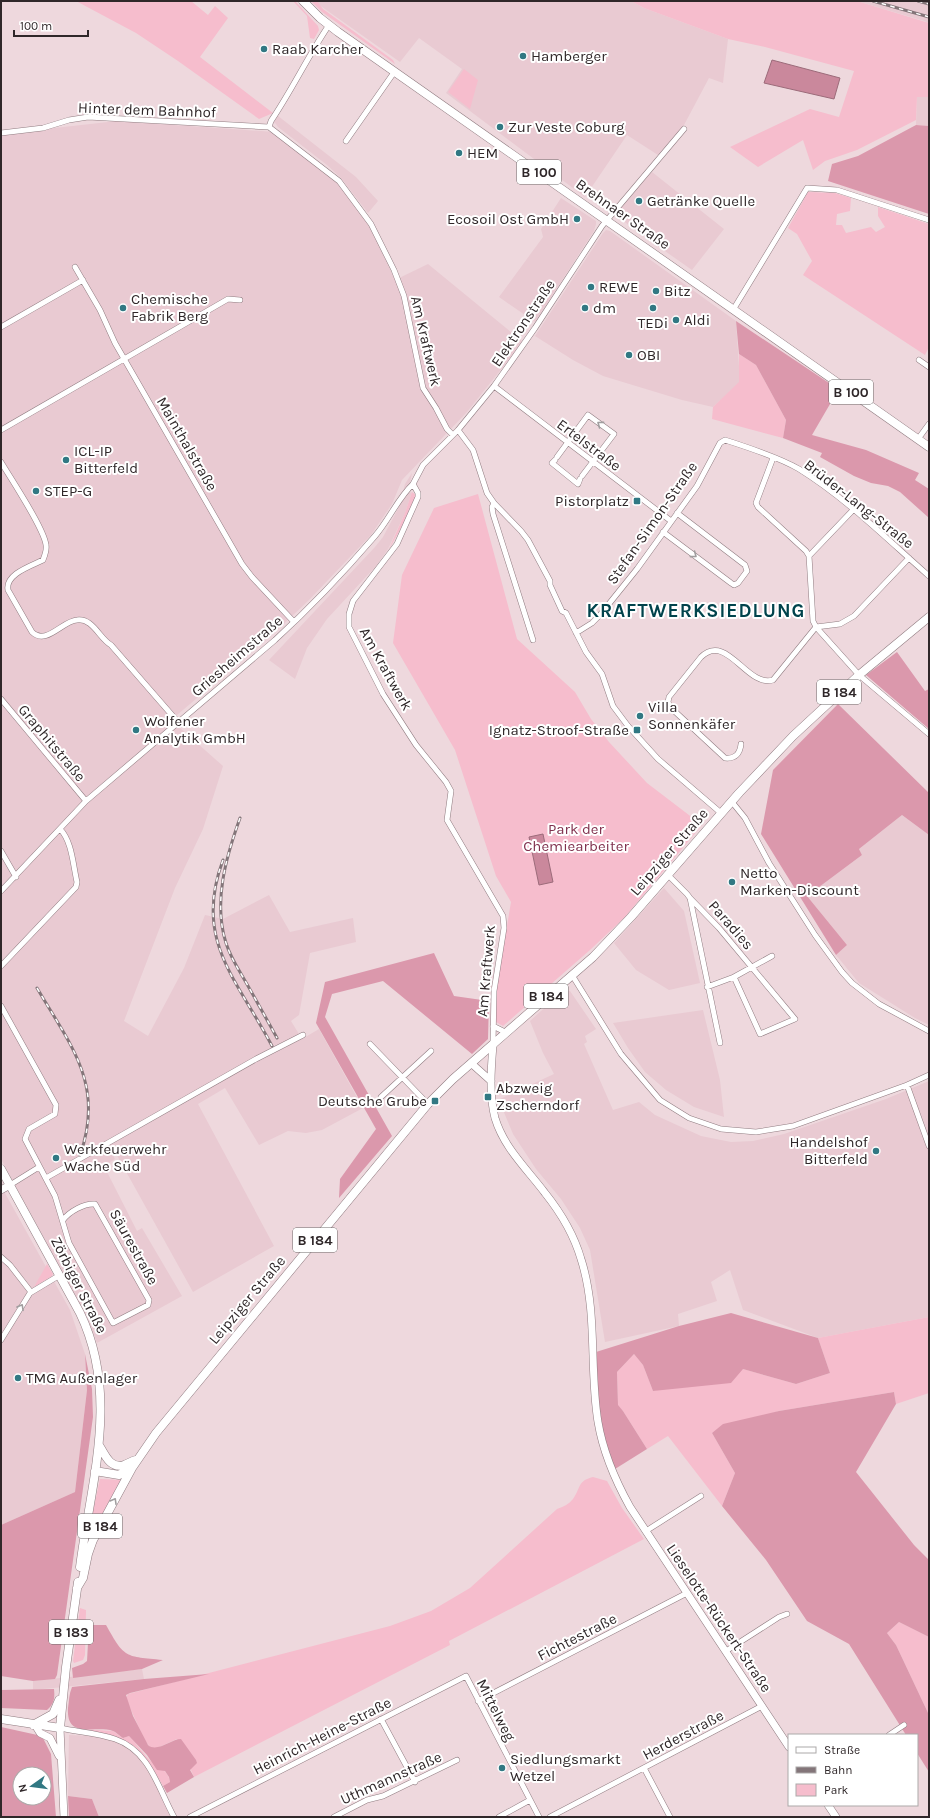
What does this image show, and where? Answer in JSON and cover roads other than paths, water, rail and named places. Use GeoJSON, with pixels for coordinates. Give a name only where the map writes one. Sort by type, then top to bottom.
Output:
{"type":"FeatureCollection","features":[{"type":"Feature","properties":{"kind":"main road","name":"Brehnaer Straße"},"geometry":{"type":"LineString","coordinates":[[303,1],[312,11],[329,25],[929,447]]}},
{"type":"Feature","properties":{"kind":"main road","name":"Leipziger Straße"},"geometry":{"type":"LineString","coordinates":[[136,1460],[172,1411],[428,1104],[443,1088],[593,957],[627,922],[721,813],[793,736],[859,675],[929,617]]}},
{"type":"Feature","properties":{"kind":"main road","name":"Zörbiger Straße"},"geometry":{"type":"LineString","coordinates":[[1,1169],[84,1321],[98,1362],[102,1408],[95,1471]]}},
{"type":"Feature","properties":{"kind":"main road"},"geometry":{"type":"LineString","coordinates":[[99,1445],[107,1460],[112,1464],[121,1466],[136,1460]]}},
{"type":"Feature","properties":{"kind":"main road","name":"B 184"},"geometry":{"type":"LineString","coordinates":[[77,1588],[82,1578],[93,1540],[136,1460]]}},
{"type":"Feature","properties":{"kind":"main road"},"geometry":{"type":"LineString","coordinates":[[95,1471],[119,1475],[132,1468]]}},
{"type":"Feature","properties":{"kind":"main road","name":"B 183"},"geometry":{"type":"LineString","coordinates":[[60,1728],[65,1676],[95,1471]]}},
{"type":"Feature","properties":{"kind":"main road","name":"B 183"},"geometry":{"type":"LineString","coordinates":[[34,1725],[52,1715],[63,1694]]}},
{"type":"Feature","properties":{"kind":"main road"},"geometry":{"type":"LineString","coordinates":[[1,1719],[60,1728]]}},
{"type":"Feature","properties":{"kind":"street"},"geometry":{"type":"LineString","coordinates":[[269,127],[271,121],[288,96],[312,50],[329,25]]}},
{"type":"Feature","properties":{"kind":"street"},"geometry":{"type":"LineString","coordinates":[[346,141],[395,71]]}},
{"type":"Feature","properties":{"kind":"street","name":"Hinter dem Bahnhof"},"geometry":{"type":"LineString","coordinates":[[1,133],[43,128],[69,120],[88,118],[269,127]]}},
{"type":"Feature","properties":{"kind":"street","name":"Am Kraftwerk"},"geometry":{"type":"LineString","coordinates":[[269,127],[339,181],[371,224],[392,265],[404,296],[410,320],[419,375],[423,388],[447,429],[453,435],[423,465],[414,484],[418,497],[397,544],[353,601],[349,614],[349,627],[383,694],[416,745],[446,782],[451,791],[447,820],[503,916],[504,928],[494,991],[493,1045]]}},
{"type":"Feature","properties":{"kind":"street","name":"Elektronstraße"},"geometry":{"type":"LineString","coordinates":[[453,435],[494,386],[607,220],[684,129]]}},
{"type":"Feature","properties":{"kind":"street"},"geometry":{"type":"LineString","coordinates":[[733,310],[807,188],[837,190],[929,220]]}},
{"type":"Feature","properties":{"kind":"street","name":"Mainthalstraße"},"geometry":{"type":"LineString","coordinates":[[76,267],[124,359],[242,564],[252,577],[294,622]]}},
{"type":"Feature","properties":{"kind":"street"},"geometry":{"type":"LineString","coordinates":[[1,327],[83,280]]}},
{"type":"Feature","properties":{"kind":"street"},"geometry":{"type":"LineString","coordinates":[[1,430],[228,299],[240,300]]}},
{"type":"Feature","properties":{"kind":"street"},"geometry":{"type":"LineString","coordinates":[[919,360],[929,367]]}},
{"type":"Feature","properties":{"kind":"street","name":"Ertelstraße"},"geometry":{"type":"LineString","coordinates":[[494,386],[671,521]]}},
{"type":"Feature","properties":{"kind":"street"},"geometry":{"type":"LineString","coordinates":[[588,416],[614,434],[592,462],[578,484],[552,463],[568,443],[588,416]]}},
{"type":"Feature","properties":{"kind":"street"},"geometry":{"type":"LineString","coordinates":[[918,439],[929,424]]}},
{"type":"Feature","properties":{"kind":"street"},"geometry":{"type":"LineString","coordinates":[[458,430],[473,450],[484,486],[494,503],[528,540],[547,575],[562,611],[566,613],[586,652],[602,674],[613,706],[628,726],[658,759],[721,813]]}},
{"type":"Feature","properties":{"kind":"street","name":"Brüder-Lang-Straße"},"geometry":{"type":"LineString","coordinates":[[725,440],[798,469],[853,510],[929,576]]}},
{"type":"Feature","properties":{"kind":"street","name":"Stefan-Simon-Straße"},"geometry":{"type":"LineString","coordinates":[[576,633],[592,623],[600,615],[637,569],[697,486],[720,443],[725,440]]}},
{"type":"Feature","properties":{"kind":"street"},"geometry":{"type":"LineString","coordinates":[[772,458],[756,503],[758,507],[806,551],[809,556],[814,621],[816,628],[859,675],[929,734]]}},
{"type":"Feature","properties":{"kind":"street"},"geometry":{"type":"LineString","coordinates":[[1,462],[41,531],[46,544],[46,555],[43,560],[11,578],[7,584],[8,590],[32,632],[36,636],[45,636],[68,623],[77,620],[90,624],[105,641],[111,645],[178,722]]}},
{"type":"Feature","properties":{"kind":"street","name":"Griesheimstraße"},"geometry":{"type":"LineString","coordinates":[[1,891],[86,801],[294,622],[376,536],[406,492],[414,484]]}},
{"type":"Feature","properties":{"kind":"street"},"geometry":{"type":"LineString","coordinates":[[494,503],[492,507],[533,640]]}},
{"type":"Feature","properties":{"kind":"street"},"geometry":{"type":"LineString","coordinates":[[809,556],[853,510]]}},
{"type":"Feature","properties":{"kind":"street"},"geometry":{"type":"LineString","coordinates":[[663,532],[734,585],[738,583],[747,571],[745,565],[677,513]]}},
{"type":"Feature","properties":{"kind":"street"},"geometry":{"type":"LineString","coordinates":[[741,744],[741,750],[736,756],[725,758],[670,707],[668,702],[669,697],[701,657],[707,651],[717,650],[724,653],[760,680],[769,682],[774,680],[816,628],[840,624],[854,616],[909,558]]}},
{"type":"Feature","properties":{"kind":"street","name":"Graphitstraße"},"geometry":{"type":"LineString","coordinates":[[1,699],[86,801]]}},
{"type":"Feature","properties":{"kind":"street"},"geometry":{"type":"LineString","coordinates":[[732,802],[745,818],[769,863],[815,935],[842,972],[852,983],[879,1004],[929,1031]]}},
{"type":"Feature","properties":{"kind":"street"},"geometry":{"type":"LineString","coordinates":[[1,966],[76,887],[77,882],[69,844],[64,833],[60,829]]}},
{"type":"Feature","properties":{"kind":"street"},"geometry":{"type":"LineString","coordinates":[[1,850],[16,876]]}},
{"type":"Feature","properties":{"kind":"street","name":"Paradies"},"geometry":{"type":"LineString","coordinates":[[668,875],[719,928],[795,1019],[760,1034],[734,977]]}},
{"type":"Feature","properties":{"kind":"street","name":"Paradies"},"geometry":{"type":"LineString","coordinates":[[690,898],[707,987],[720,1043]]}},
{"type":"Feature","properties":{"kind":"street","name":"Paradies"},"geometry":{"type":"LineString","coordinates":[[707,987],[734,977],[772,956]]}},
{"type":"Feature","properties":{"kind":"street"},"geometry":{"type":"LineString","coordinates":[[572,976],[622,1054],[660,1100],[689,1118],[721,1129],[756,1132],[793,1126],[907,1085],[929,1075]]}},
{"type":"Feature","properties":{"kind":"street","name":"Säurestraße"},"geometry":{"type":"LineString","coordinates":[[1,1006],[56,1105],[56,1112],[53,1115],[33,1126],[26,1133],[26,1142],[55,1196],[69,1243],[113,1323],[148,1306],[149,1300],[95,1204],[89,1204],[66,1216],[63,1220]]}},
{"type":"Feature","properties":{"kind":"street","name":"Am Kraftwerk"},"geometry":{"type":"LineString","coordinates":[[493,1026],[507,1033]]}},
{"type":"Feature","properties":{"kind":"street"},"geometry":{"type":"LineString","coordinates":[[46,1178],[256,1059],[303,1035]]}},
{"type":"Feature","properties":{"kind":"street"},"geometry":{"type":"LineString","coordinates":[[370,1044],[428,1104]]}},
{"type":"Feature","properties":{"kind":"street","name":"Lieselotte-Rückert-Straße"},"geometry":{"type":"LineString","coordinates":[[493,1045],[491,1081],[493,1106],[500,1132],[515,1157],[545,1192],[564,1219],[581,1258],[590,1302],[596,1406],[600,1432],[608,1460],[628,1504],[788,1745]]}},
{"type":"Feature","properties":{"kind":"street"},"geometry":{"type":"LineString","coordinates":[[381,1097],[402,1076],[431,1051]]}},
{"type":"Feature","properties":{"kind":"street"},"geometry":{"type":"LineString","coordinates":[[472,1064],[491,1081]]}},
{"type":"Feature","properties":{"kind":"street"},"geometry":{"type":"LineString","coordinates":[[907,1085],[929,1146]]}},
{"type":"Feature","properties":{"kind":"street"},"geometry":{"type":"LineString","coordinates":[[1,1190],[39,1167]]}},
{"type":"Feature","properties":{"kind":"street"},"geometry":{"type":"LineString","coordinates":[[1,1258],[10,1265],[31,1292]]}},
{"type":"Feature","properties":{"kind":"street"},"geometry":{"type":"LineString","coordinates":[[1,1340],[31,1292],[60,1276]]}},
{"type":"Feature","properties":{"kind":"street"},"geometry":{"type":"LineString","coordinates":[[646,1531],[701,1496]]}},
{"type":"Feature","properties":{"kind":"street","name":"Fichtestraße"},"geometry":{"type":"LineString","coordinates":[[478,1701],[687,1593]]}},
{"type":"Feature","properties":{"kind":"street"},"geometry":{"type":"LineString","coordinates":[[726,1651],[779,1617],[787,1614]]}},
{"type":"Feature","properties":{"kind":"street","name":"Mittelweg"},"geometry":{"type":"LineString","coordinates":[[466,1676],[539,1817]]}},
{"type":"Feature","properties":{"kind":"street","name":"Heinrich-Heine-Straße"},"geometry":{"type":"LineString","coordinates":[[190,1817],[466,1676]]}},
{"type":"Feature","properties":{"kind":"street","name":"Herderstraße"},"geometry":{"type":"LineString","coordinates":[[550,1817],[762,1706]]}},
{"type":"Feature","properties":{"kind":"street"},"geometry":{"type":"LineString","coordinates":[[382,1719],[415,1782]]}},
{"type":"Feature","properties":{"kind":"street"},"geometry":{"type":"LineString","coordinates":[[34,1725],[40,1732],[51,1738],[60,1758]]}},
{"type":"Feature","properties":{"kind":"street"},"geometry":{"type":"LineString","coordinates":[[890,1734],[904,1725]]}},
{"type":"Feature","properties":{"kind":"street"},"geometry":{"type":"LineString","coordinates":[[64,1817],[60,1758],[60,1728],[114,1738],[132,1748],[148,1765],[174,1817]]}},
{"type":"Feature","properties":{"kind":"street","name":"Uthmannstraße"},"geometry":{"type":"LineString","coordinates":[[334,1817],[368,1800],[379,1798],[415,1782],[457,1760]]}},
{"type":"Feature","properties":{"kind":"street"},"geometry":{"type":"LineString","coordinates":[[644,1768],[670,1817]]}},
{"type":"Feature","properties":{"kind":"street"},"geometry":{"type":"LineString","coordinates":[[499,1817],[530,1800]]}},
{"type":"Feature","properties":{"kind":"street"},"geometry":{"type":"LineString","coordinates":[[829,1806],[836,1817]]}},
{"type":"Feature","properties":{"kind":"railway"},"geometry":{"type":"LineString","coordinates":[[873,1],[929,17]]}},
{"type":"Feature","properties":{"kind":"railway"},"geometry":{"type":"LineString","coordinates":[[918,1],[929,4]]}},
{"type":"Feature","properties":{"kind":"railway"},"geometry":{"type":"LineString","coordinates":[[240,818],[230,848],[223,880],[221,896],[222,927],[226,943],[232,957],[277,1038]]}},
{"type":"Feature","properties":{"kind":"railway"},"geometry":{"type":"LineString","coordinates":[[223,860],[215,888],[213,913],[216,936],[223,958],[233,979],[272,1046]]}},
{"type":"Feature","properties":{"kind":"railway"},"geometry":{"type":"LineString","coordinates":[[37,988],[62,1029],[81,1067],[89,1108],[87,1130],[80,1155]]}},
{"type":"Feature","properties":{"kind":"place","name":"Raab Karcher"},"geometry":{"type":"Point","coordinates":[264,49]}},
{"type":"Feature","properties":{"kind":"place","name":"Hamberger"},"geometry":{"type":"Point","coordinates":[523,56]}},
{"type":"Feature","properties":{"kind":"place","name":"Zur Veste Coburg"},"geometry":{"type":"Point","coordinates":[500,127]}},
{"type":"Feature","properties":{"kind":"place","name":"HEM"},"geometry":{"type":"Point","coordinates":[459,153]}},
{"type":"Feature","properties":{"kind":"place","name":"Getränke Quelle"},"geometry":{"type":"Point","coordinates":[639,201]}},
{"type":"Feature","properties":{"kind":"place","name":"Ecosoil Ost GmbH"},"geometry":{"type":"Point","coordinates":[577,219]}},
{"type":"Feature","properties":{"kind":"place","name":"REWE"},"geometry":{"type":"Point","coordinates":[591,287]}},
{"type":"Feature","properties":{"kind":"place","name":"Bitz"},"geometry":{"type":"Point","coordinates":[656,291]}},
{"type":"Feature","properties":{"kind":"place","name":"Chemische Fabrik Berg"},"geometry":{"type":"Point","coordinates":[123,308]}},
{"type":"Feature","properties":{"kind":"place","name":"dm"},"geometry":{"type":"Point","coordinates":[585,308]}},
{"type":"Feature","properties":{"kind":"place","name":"TEDi"},"geometry":{"type":"Point","coordinates":[653,308]}},
{"type":"Feature","properties":{"kind":"place","name":"Aldi"},"geometry":{"type":"Point","coordinates":[676,320]}},
{"type":"Feature","properties":{"kind":"place","name":"OBI"},"geometry":{"type":"Point","coordinates":[629,355]}},
{"type":"Feature","properties":{"kind":"place","name":"ICL-IP Bitterfeld"},"geometry":{"type":"Point","coordinates":[66,460]}},
{"type":"Feature","properties":{"kind":"place","name":"STEP-G"},"geometry":{"type":"Point","coordinates":[36,491]}},
{"type":"Feature","properties":{"kind":"place","name":"Pistorplatz"},"geometry":{"type":"Point","coordinates":[637,501]}},
{"type":"Feature","properties":{"kind":"place","name":"Villa Sonnenkäfer"},"geometry":{"type":"Point","coordinates":[640,716]}},
{"type":"Feature","properties":{"kind":"place","name":"Wolfener Analytik GmbH"},"geometry":{"type":"Point","coordinates":[136,730]}},
{"type":"Feature","properties":{"kind":"place","name":"Ignatz-Stroof-Straße"},"geometry":{"type":"Point","coordinates":[637,730]}},
{"type":"Feature","properties":{"kind":"place","name":"Netto Marken-Discount"},"geometry":{"type":"Point","coordinates":[732,882]}},
{"type":"Feature","properties":{"kind":"place","name":"Abzweig Zscherndorf"},"geometry":{"type":"Point","coordinates":[488,1097]}},
{"type":"Feature","properties":{"kind":"place","name":"Deutsche Grube"},"geometry":{"type":"Point","coordinates":[435,1101]}},
{"type":"Feature","properties":{"kind":"place","name":"Handelshof Bitterfeld"},"geometry":{"type":"Point","coordinates":[876,1151]}},
{"type":"Feature","properties":{"kind":"place","name":"Werkfeuerwehr Wache Süd"},"geometry":{"type":"Point","coordinates":[56,1158]}},
{"type":"Feature","properties":{"kind":"place","name":"TMG Außenlager"},"geometry":{"type":"Point","coordinates":[18,1378]}},
{"type":"Feature","properties":{"kind":"place","name":"Siedlungsmarkt Wetzel"},"geometry":{"type":"Point","coordinates":[502,1768]}},
{"type":"Feature","properties":{"kind":"district","name":"KRAFTWERKSIEDLUNG"},"geometry":{"type":"Point","coordinates":[696,610]}},
{"type":"Feature","properties":{"kind":"park label","name":"Park der Chemiearbeiter"},"geometry":{"type":"Point","coordinates":[576,838]}}]}
